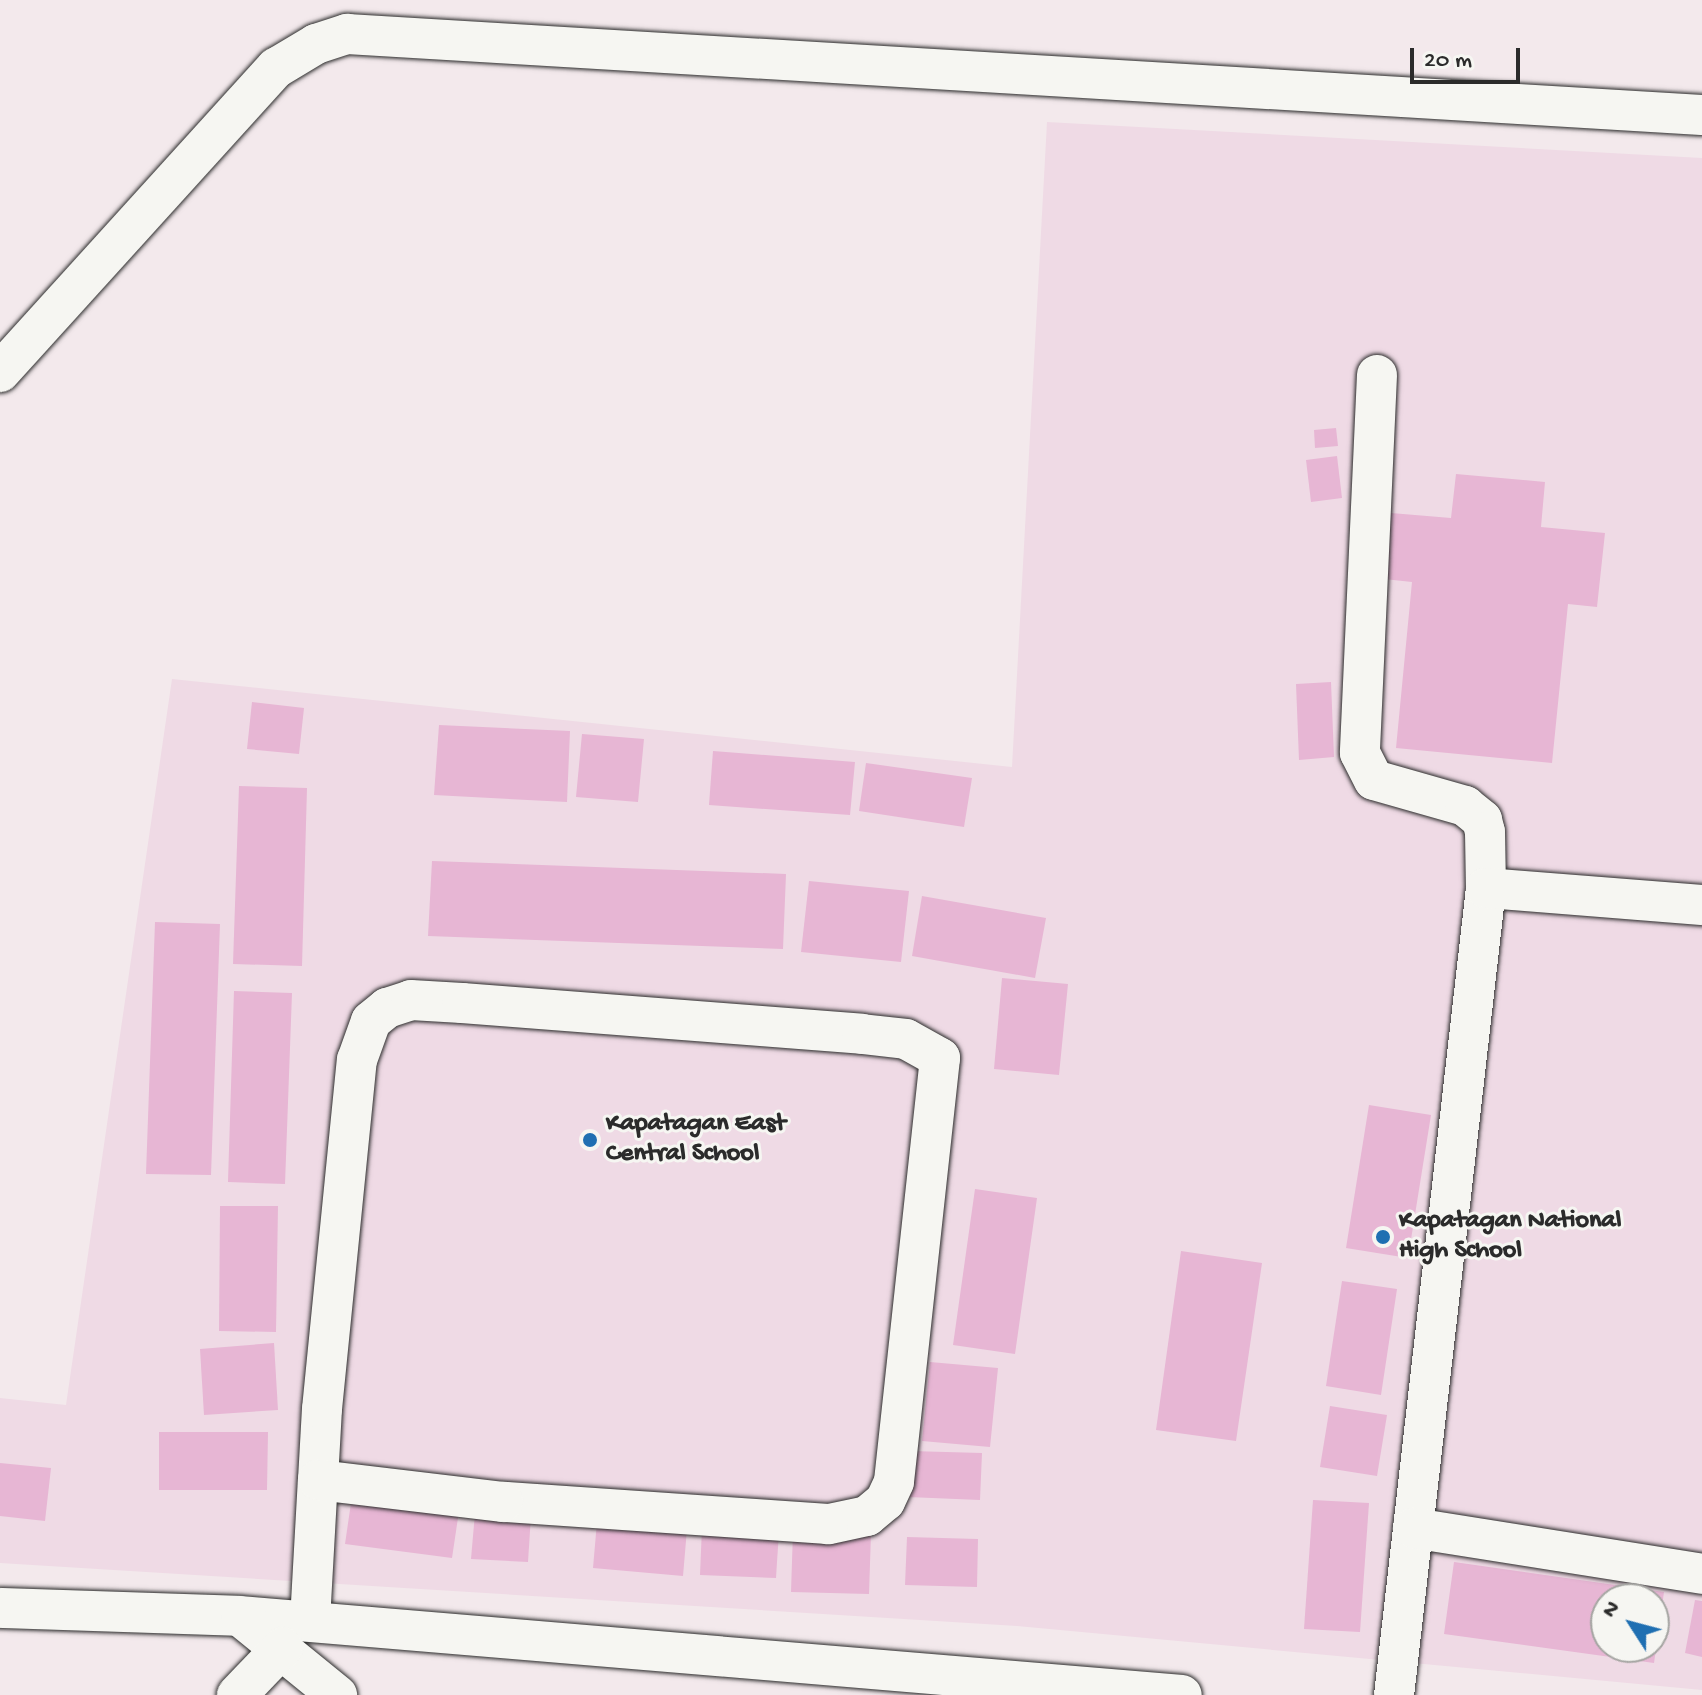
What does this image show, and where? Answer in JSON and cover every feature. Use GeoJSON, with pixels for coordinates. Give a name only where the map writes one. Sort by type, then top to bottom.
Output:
{"type":"FeatureCollection","features":[{"type":"Feature","properties":{"kind":"street"},"geometry":{"type":"LineString","coordinates":[[0,372],[276,68],[316,44],[347,34],[1702,115]]}},
{"type":"Feature","properties":{"kind":"street"},"geometry":{"type":"LineString","coordinates":[[1377,375],[1360,753],[1364,767],[1386,787],[1475,811],[1485,832],[1486,888],[1394,1695]]}},
{"type":"Feature","properties":{"kind":"street"},"geometry":{"type":"LineString","coordinates":[[1486,888],[1702,905]]}},
{"type":"Feature","properties":{"kind":"street"},"geometry":{"type":"LineString","coordinates":[[237,1695],[297,1634],[318,1480],[357,1060],[371,1021],[387,1008],[411,1000],[862,1034],[906,1039],[940,1058],[894,1482],[885,1501],[867,1516],[851,1522],[812,1523],[503,1502],[318,1480]]}},
{"type":"Feature","properties":{"kind":"street"},"geometry":{"type":"LineString","coordinates":[[1413,1528],[1702,1574]]}},
{"type":"Feature","properties":{"kind":"street"},"geometry":{"type":"LineString","coordinates":[[0,1608],[239,1616],[297,1634],[898,1683],[1182,1695]]}},
{"type":"Feature","properties":{"kind":"street"},"geometry":{"type":"LineString","coordinates":[[297,1634],[337,1695]]}},
{"type":"Feature","properties":{"kind":"shaded area"},"geometry":{"type":"Polygon","coordinates":[[[1047,122],[1702,158],[1702,1690],[1017,1626],[0,1563],[0,1398],[66,1405],[172,679],[1012,767],[1047,122]]]}},
{"type":"Feature","properties":{"kind":"building"},"geometry":{"type":"Polygon","coordinates":[[[1336,428],[1338,446],[1315,448],[1314,430],[1336,428]]]}},
{"type":"Feature","properties":{"kind":"building"},"geometry":{"type":"Polygon","coordinates":[[[1337,456],[1342,498],[1311,502],[1306,460],[1337,456]]]}},
{"type":"Feature","properties":{"kind":"building"},"geometry":{"type":"Polygon","coordinates":[[[1456,474],[1545,482],[1541,527],[1605,533],[1597,607],[1568,604],[1552,763],[1396,748],[1412,582],[1384,579],[1391,513],[1451,518],[1456,474]]]}},
{"type":"Feature","properties":{"kind":"building"},"geometry":{"type":"Polygon","coordinates":[[[1331,682],[1334,757],[1299,760],[1296,684],[1331,682]]]}},
{"type":"Feature","properties":{"kind":"building"},"geometry":{"type":"Polygon","coordinates":[[[252,702],[304,708],[299,754],[247,749],[252,702]]]}},
{"type":"Feature","properties":{"kind":"building"},"geometry":{"type":"Polygon","coordinates":[[[439,725],[570,731],[567,802],[434,795],[439,725]]]}},
{"type":"Feature","properties":{"kind":"building"},"geometry":{"type":"Polygon","coordinates":[[[582,734],[644,739],[638,802],[576,797],[582,734]]]}},
{"type":"Feature","properties":{"kind":"building"},"geometry":{"type":"Polygon","coordinates":[[[713,751],[855,762],[850,815],[709,805],[713,751]]]}},
{"type":"Feature","properties":{"kind":"building"},"geometry":{"type":"Polygon","coordinates":[[[866,763],[972,778],[964,827],[859,811],[866,763]]]}},
{"type":"Feature","properties":{"kind":"building"},"geometry":{"type":"Polygon","coordinates":[[[239,786],[307,788],[302,966],[233,964],[239,786]]]}},
{"type":"Feature","properties":{"kind":"building"},"geometry":{"type":"Polygon","coordinates":[[[432,861],[786,874],[783,949],[428,936],[432,861]]]}},
{"type":"Feature","properties":{"kind":"building"},"geometry":{"type":"Polygon","coordinates":[[[809,881],[909,891],[901,962],[801,952],[809,881]]]}},
{"type":"Feature","properties":{"kind":"building"},"geometry":{"type":"Polygon","coordinates":[[[922,896],[1046,918],[1035,978],[912,956],[922,896]]]}},
{"type":"Feature","properties":{"kind":"building"},"geometry":{"type":"Polygon","coordinates":[[[155,922],[220,924],[211,1175],[146,1174],[155,922]]]}},
{"type":"Feature","properties":{"kind":"building"},"geometry":{"type":"Polygon","coordinates":[[[1002,978],[1068,984],[1059,1075],[994,1069],[1002,978]]]}},
{"type":"Feature","properties":{"kind":"building"},"geometry":{"type":"Polygon","coordinates":[[[234,991],[292,993],[285,1184],[228,1182],[234,991]]]}},
{"type":"Feature","properties":{"kind":"building"},"geometry":{"type":"Polygon","coordinates":[[[1369,1105],[1431,1115],[1408,1258],[1346,1248],[1369,1105]]]}},
{"type":"Feature","properties":{"kind":"building"},"geometry":{"type":"Polygon","coordinates":[[[975,1189],[1037,1198],[1015,1354],[953,1345],[975,1189]]]}},
{"type":"Feature","properties":{"kind":"building"},"geometry":{"type":"Polygon","coordinates":[[[220,1206],[278,1206],[276,1332],[219,1331],[220,1206]]]}},
{"type":"Feature","properties":{"kind":"building"},"geometry":{"type":"Polygon","coordinates":[[[1181,1251],[1262,1263],[1236,1441],[1156,1430],[1181,1251]]]}},
{"type":"Feature","properties":{"kind":"building"},"geometry":{"type":"Polygon","coordinates":[[[1342,1281],[1397,1289],[1381,1395],[1326,1386],[1342,1281]]]}},
{"type":"Feature","properties":{"kind":"building"},"geometry":{"type":"Polygon","coordinates":[[[274,1343],[278,1410],[204,1415],[200,1349],[274,1343]]]}},
{"type":"Feature","properties":{"kind":"building"},"geometry":{"type":"Polygon","coordinates":[[[930,1362],[998,1368],[990,1447],[922,1441],[930,1362]]]}},
{"type":"Feature","properties":{"kind":"building"},"geometry":{"type":"Polygon","coordinates":[[[1330,1406],[1387,1415],[1377,1476],[1320,1467],[1330,1406]]]}},
{"type":"Feature","properties":{"kind":"building"},"geometry":{"type":"Polygon","coordinates":[[[159,1432],[268,1432],[267,1490],[159,1490],[159,1432]]]}},
{"type":"Feature","properties":{"kind":"building"},"geometry":{"type":"Polygon","coordinates":[[[910,1451],[982,1453],[980,1500],[908,1497],[910,1451]]]}},
{"type":"Feature","properties":{"kind":"building"},"geometry":{"type":"Polygon","coordinates":[[[0,1463],[51,1468],[45,1521],[0,1516],[0,1463]]]}},
{"type":"Feature","properties":{"kind":"building"},"geometry":{"type":"Polygon","coordinates":[[[352,1496],[459,1511],[452,1558],[345,1544],[352,1496]]]}},
{"type":"Feature","properties":{"kind":"building"},"geometry":{"type":"Polygon","coordinates":[[[1313,1500],[1369,1503],[1360,1632],[1304,1629],[1313,1500]]]}},
{"type":"Feature","properties":{"kind":"building"},"geometry":{"type":"Polygon","coordinates":[[[475,1513],[531,1516],[528,1562],[471,1559],[475,1513]]]}},
{"type":"Feature","properties":{"kind":"building"},"geometry":{"type":"Polygon","coordinates":[[[597,1522],[687,1529],[683,1576],[593,1568],[597,1522]]]}},
{"type":"Feature","properties":{"kind":"building"},"geometry":{"type":"Polygon","coordinates":[[[702,1527],[779,1531],[776,1578],[700,1575],[702,1527]]]}},
{"type":"Feature","properties":{"kind":"building"},"geometry":{"type":"Polygon","coordinates":[[[793,1531],[871,1533],[869,1594],[791,1592],[793,1531]]]}},
{"type":"Feature","properties":{"kind":"building"},"geometry":{"type":"Polygon","coordinates":[[[907,1537],[978,1539],[977,1587],[905,1585],[907,1537]]]}},
{"type":"Feature","properties":{"kind":"building"},"geometry":{"type":"Polygon","coordinates":[[[1454,1562],[1601,1583],[1590,1583],[1590,1654],[1444,1634],[1454,1562]]]}},
{"type":"Feature","properties":{"kind":"building"},"geometry":{"type":"Polygon","coordinates":[[[1695,1600],[1702,1601],[1702,1657],[1685,1653],[1695,1600]]]}},
{"type":"Feature","properties":{"kind":"place","name":"Kapatagan East Central School"},"geometry":{"type":"Point","coordinates":[590,1140]}},
{"type":"Feature","properties":{"kind":"place","name":"Kapatagan National High School"},"geometry":{"type":"Point","coordinates":[1383,1237]}}]}
